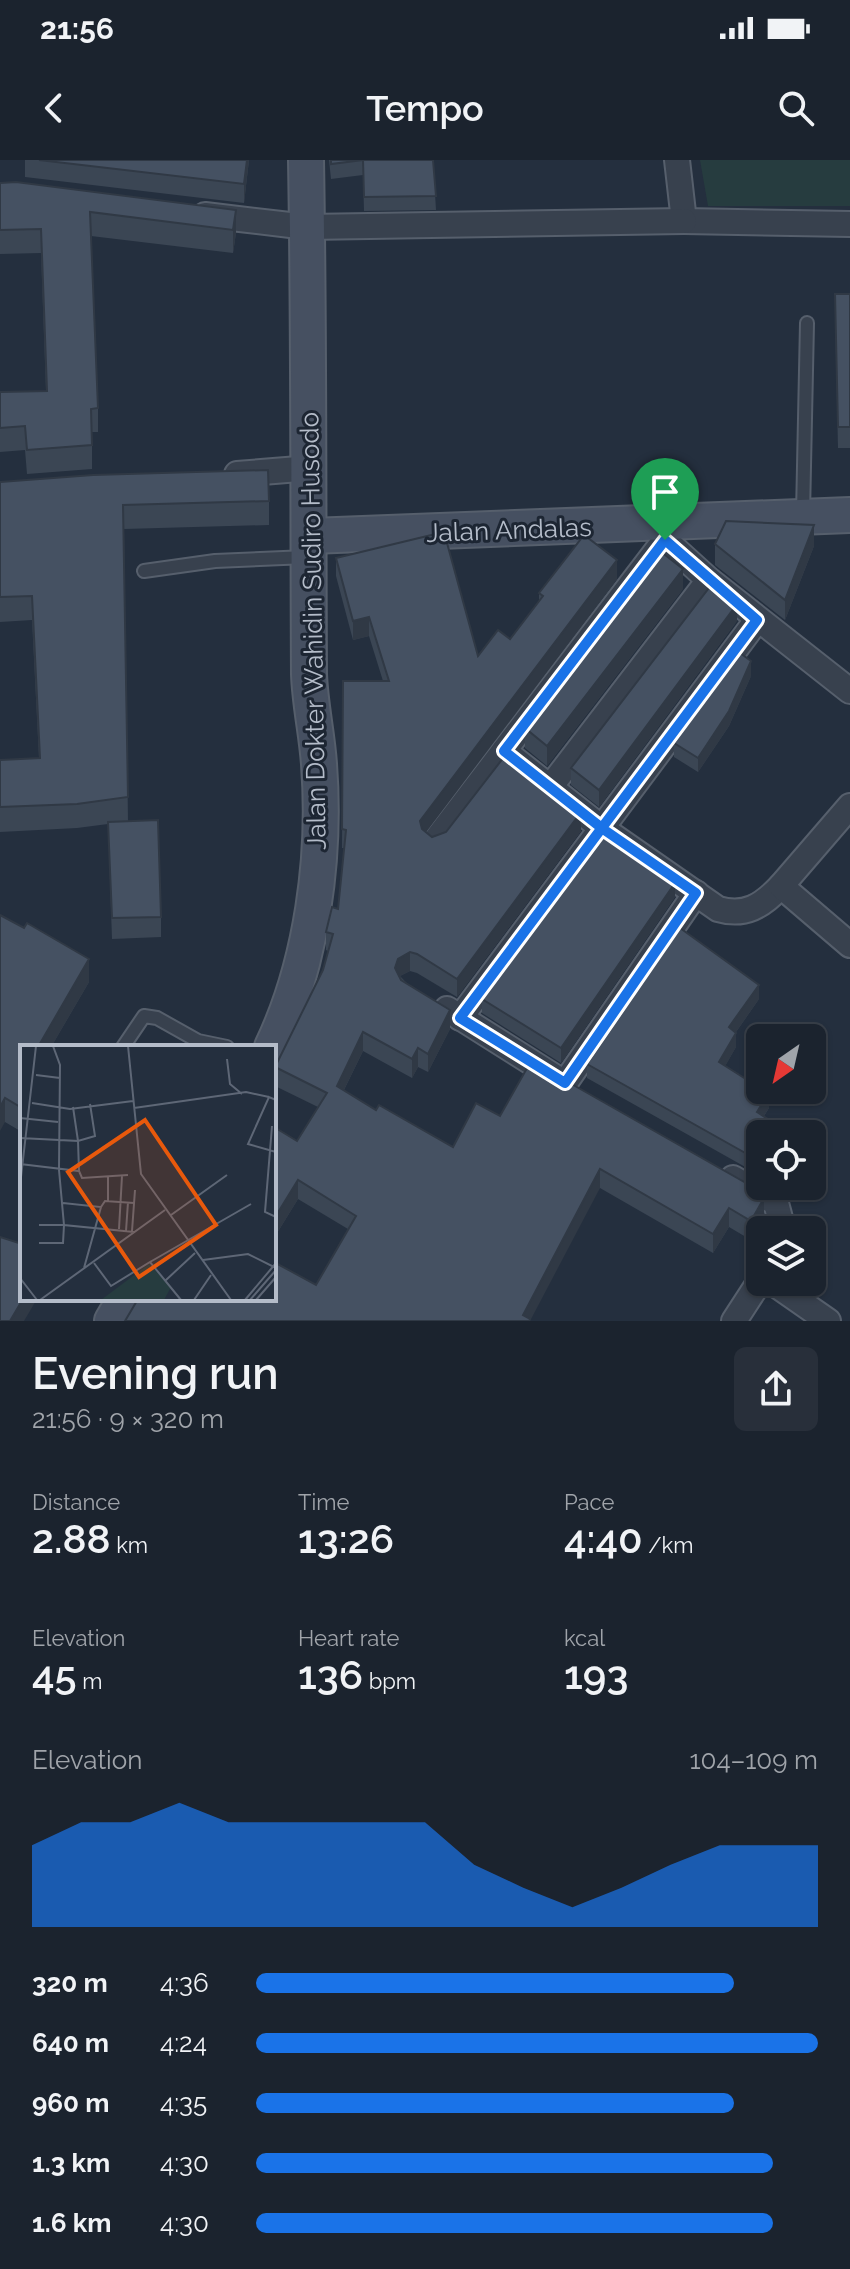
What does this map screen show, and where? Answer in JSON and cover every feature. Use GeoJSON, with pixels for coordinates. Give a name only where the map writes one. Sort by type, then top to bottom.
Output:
{"type":"FeatureCollection","features":[{"type":"Feature","properties":{"kind":"main road","name":"Jalan Dokter Wahidin Sudiro Husodo"},"geometry":{"type":"LineString","coordinates":[[273,1045],[290,1009],[300,973],[319,838],[320,765],[309,678],[311,468],[306,160]]}},
{"type":"Feature","properties":{"kind":"main road","name":"Jalan Andalas"},"geometry":{"type":"LineString","coordinates":[[311,546],[661,533],[803,517],[850,515]]}},
{"type":"Feature","properties":{"kind":"main road"},"geometry":{"type":"LineString","coordinates":[[112,1321],[124,1301]]}},
{"type":"Feature","properties":{"kind":"street"},"geometry":{"type":"LineString","coordinates":[[677,160],[684,221]]}},
{"type":"Feature","properties":{"kind":"street"},"geometry":{"type":"LineString","coordinates":[[184,212],[307,227],[684,221],[850,224]]}},
{"type":"Feature","properties":{"kind":"street"},"geometry":{"type":"LineString","coordinates":[[208,476],[311,468]]}},
{"type":"Feature","properties":{"kind":"street"},"geometry":{"type":"LineString","coordinates":[[435,841],[661,533],[709,580],[850,691]]}},
{"type":"Feature","properties":{"kind":"street"},"geometry":{"type":"LineString","coordinates":[[551,786],[709,580]]}},
{"type":"Feature","properties":{"kind":"street"},"geometry":{"type":"LineString","coordinates":[[460,1018],[757,620]]}},
{"type":"Feature","properties":{"kind":"street"},"geometry":{"type":"LineString","coordinates":[[504,751],[603,829],[718,909],[736,914],[766,902],[850,806]]}},
{"type":"Feature","properties":{"kind":"street"},"geometry":{"type":"LineString","coordinates":[[781,886],[850,945]]}},
{"type":"Feature","properties":{"kind":"street"},"geometry":{"type":"LineString","coordinates":[[565,1083],[696,893]]}},
{"type":"Feature","properties":{"kind":"street"},"geometry":{"type":"LineString","coordinates":[[422,994],[593,1099]]}},
{"type":"Feature","properties":{"kind":"street"},"geometry":{"type":"LineString","coordinates":[[715,1168],[776,1203],[779,1216]]}},
{"type":"Feature","properties":{"kind":"street"},"geometry":{"type":"LineString","coordinates":[[734,1321],[750,1296]]}},
{"type":"Feature","properties":{"kind":"street"},"geometry":{"type":"LineString","coordinates":[[792,1296],[828,1321]]}},
{"type":"Feature","properties":{"kind":"lane"},"geometry":{"type":"LineString","coordinates":[[803,517],[807,323]]}},
{"type":"Feature","properties":{"kind":"lane"},"geometry":{"type":"LineString","coordinates":[[144,571],[311,546]]}},
{"type":"Feature","properties":{"kind":"lane"},"geometry":{"type":"LineString","coordinates":[[124,1045],[144,1016],[157,1018],[196,1044]]}},
{"type":"Feature","properties":{"kind":"green space"},"geometry":{"type":"Polygon","coordinates":[[[700,160],[850,160],[850,206],[708,206],[700,160]]]}},
{"type":"Feature","properties":{"kind":"building"},"geometry":{"type":"Polygon","coordinates":[[[39,160],[247,160],[244,184],[39,160]]]}},
{"type":"Feature","properties":{"kind":"building"},"geometry":{"type":"Polygon","coordinates":[[[331,160],[363,160],[331,164],[331,160]]]}},
{"type":"Feature","properties":{"kind":"building"},"geometry":{"type":"Polygon","coordinates":[[[363,160],[433,160],[436,196],[364,197],[363,160]]]}},
{"type":"Feature","properties":{"kind":"building"},"geometry":{"type":"Polygon","coordinates":[[[16,182],[236,210],[233,230],[90,212],[98,408],[91,409],[92,445],[27,450],[25,426],[0,428],[0,392],[47,391],[41,229],[0,230],[0,183],[16,182]]]}},
{"type":"Feature","properties":{"kind":"building"},"geometry":{"type":"Polygon","coordinates":[[[835,294],[850,294],[850,427],[838,427],[835,294]]]}},
{"type":"Feature","properties":{"kind":"building"},"geometry":{"type":"Polygon","coordinates":[[[268,470],[269,501],[123,505],[128,797],[77,804],[0,807],[0,760],[40,758],[32,596],[0,597],[0,482],[93,475],[268,470]]]}},
{"type":"Feature","properties":{"kind":"building"},"geometry":{"type":"Polygon","coordinates":[[[726,521],[814,525],[785,600],[715,544],[726,521]]]}},
{"type":"Feature","properties":{"kind":"building"},"geometry":{"type":"Polygon","coordinates":[[[444,532],[478,656],[498,630],[510,639],[543,596],[539,593],[584,535],[617,560],[420,821],[422,829],[432,837],[446,832],[507,753],[581,812],[457,979],[417,954],[410,952],[398,959],[395,968],[401,980],[450,1010],[428,1054],[418,1048],[412,1059],[363,1032],[337,1086],[376,1110],[379,1105],[453,1147],[476,1103],[500,1116],[531,1061],[746,1183],[746,1200],[763,1200],[754,1216],[746,1218],[729,1208],[713,1234],[600,1169],[523,1315],[529,1321],[125,1321],[137,1301],[276,1301],[276,1263],[316,1285],[356,1216],[298,1180],[276,1216],[276,1128],[297,1141],[327,1093],[276,1065],[323,970],[333,934],[326,932],[332,907],[338,909],[346,830],[342,829],[343,681],[389,681],[369,617],[353,621],[336,558],[444,532]]]}},
{"type":"Feature","properties":{"kind":"building"},"geometry":{"type":"Polygon","coordinates":[[[660,551],[683,569],[547,746],[525,728],[660,551]]]}},
{"type":"Feature","properties":{"kind":"building"},"geometry":{"type":"Polygon","coordinates":[[[712,584],[737,604],[599,790],[571,768],[712,584]]]}},
{"type":"Feature","properties":{"kind":"building"},"geometry":{"type":"Polygon","coordinates":[[[740,653],[751,661],[729,711],[698,758],[674,743],[740,653]]]}},
{"type":"Feature","properties":{"kind":"building"},"geometry":{"type":"Polygon","coordinates":[[[158,820],[161,917],[112,918],[108,822],[158,820]]]}},
{"type":"Feature","properties":{"kind":"building"},"geometry":{"type":"Polygon","coordinates":[[[605,834],[675,883],[561,1048],[482,999],[605,834]]]}},
{"type":"Feature","properties":{"kind":"building"},"geometry":{"type":"Polygon","coordinates":[[[0,915],[24,928],[27,923],[89,959],[39,1045],[20,1045],[20,1107],[5,1098],[0,1107],[0,915]]]}},
{"type":"Feature","properties":{"kind":"building"},"geometry":{"type":"Polygon","coordinates":[[[680,928],[759,985],[729,1027],[736,1033],[719,1062],[746,1079],[746,1104],[762,1104],[757,1112],[769,1120],[746,1120],[746,1153],[587,1064],[680,928]]]}},
{"type":"Feature","properties":{"kind":"building"},"geometry":{"type":"Polygon","coordinates":[[[0,1237],[20,1243],[22,1301],[10,1321],[0,1321],[0,1237]]]}},
{"type":"Feature","properties":{"kind":"route"},"geometry":{"type":"LineString","coordinates":[[665,540],[504,751],[603,829],[696,893],[565,1083],[460,1018],[603,829],[757,620],[665,540]]}}]}
